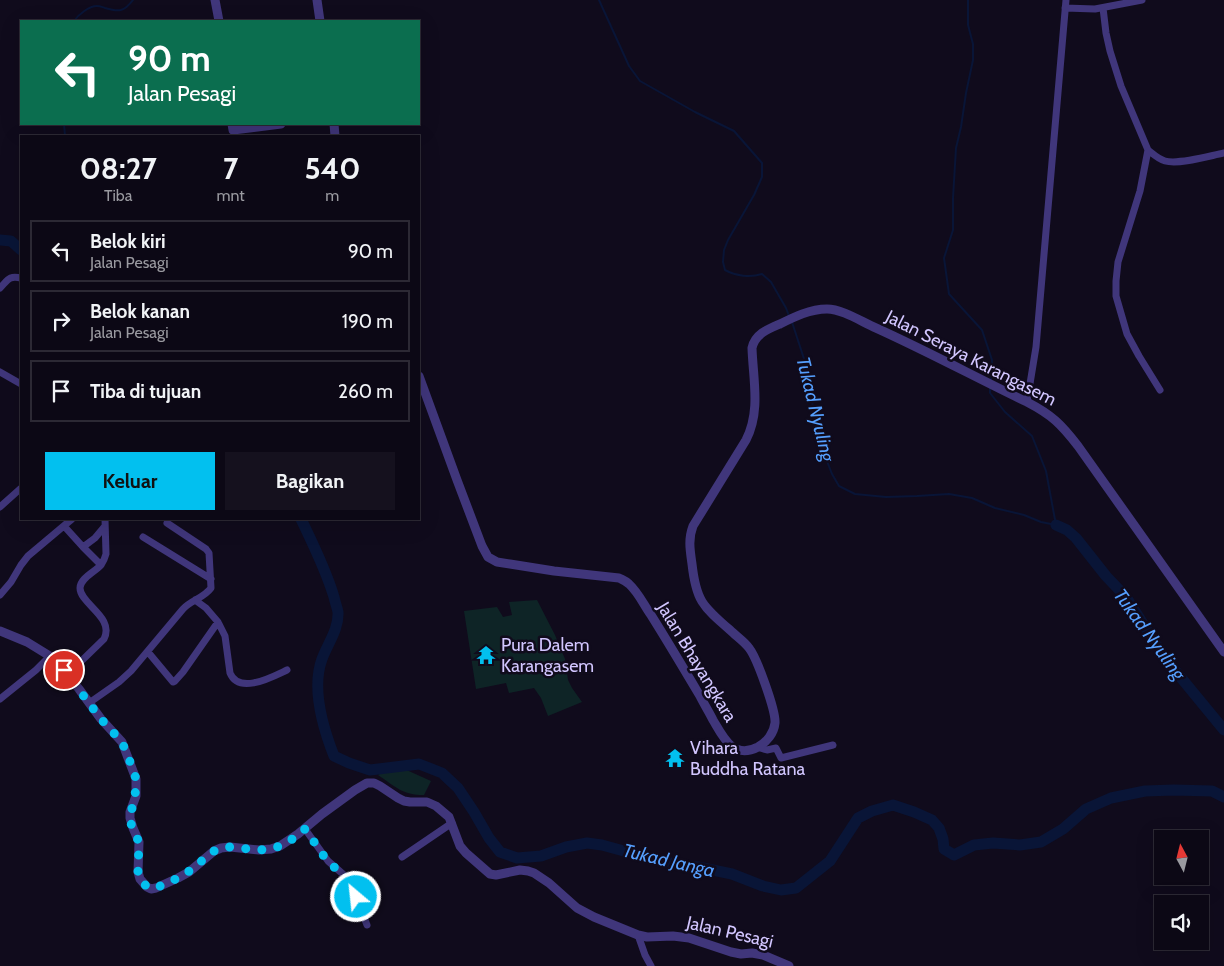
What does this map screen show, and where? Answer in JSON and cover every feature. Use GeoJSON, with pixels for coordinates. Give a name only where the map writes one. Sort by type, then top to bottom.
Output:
{"type":"FeatureCollection","features":[{"type":"Feature","properties":{"kind":"street"},"geometry":{"type":"LineString","coordinates":[[216,0],[219,20]]}},
{"type":"Feature","properties":{"kind":"street"},"geometry":{"type":"LineString","coordinates":[[317,0],[320,20]]}},
{"type":"Feature","properties":{"kind":"street"},"geometry":{"type":"LineString","coordinates":[[1027,402],[1036,347],[1066,0]]}},
{"type":"Feature","properties":{"kind":"street"},"geometry":{"type":"LineString","coordinates":[[1066,8],[1103,8],[1142,0]]}},
{"type":"Feature","properties":{"kind":"street"},"geometry":{"type":"LineString","coordinates":[[1103,8],[1110,51],[1121,86],[1148,150],[1158,158],[1170,162],[1224,153]]}},
{"type":"Feature","properties":{"kind":"street"},"geometry":{"type":"LineString","coordinates":[[232,125],[233,130],[273,125]]}},
{"type":"Feature","properties":{"kind":"street"},"geometry":{"type":"LineString","coordinates":[[1148,150],[1140,190],[1118,262],[1116,296],[1127,334],[1160,390]]}},
{"type":"Feature","properties":{"kind":"street"},"geometry":{"type":"LineString","coordinates":[[0,288],[8,278],[20,278]]}},
{"type":"Feature","properties":{"kind":"street","name":"Jalan Seraya Karangasem"},"geometry":{"type":"LineString","coordinates":[[766,330],[798,316],[818,310],[827,309],[841,312],[915,346],[1051,416],[1067,432],[1224,652]]}},
{"type":"Feature","properties":{"kind":"street","name":"Jalan Bhayangkara"},"geometry":{"type":"LineString","coordinates":[[420,379],[482,546],[488,557],[497,562],[554,571],[620,578],[629,583],[660,630],[727,743],[739,750],[747,750],[757,747],[770,736],[775,716],[772,704],[750,649],[707,610],[699,596],[693,577],[689,538],[693,526],[741,449],[752,426],[755,390],[752,348],[756,338],[766,330]]}},
{"type":"Feature","properties":{"kind":"street"},"geometry":{"type":"LineString","coordinates":[[0,372],[20,383]]}},
{"type":"Feature","properties":{"kind":"street"},"geometry":{"type":"LineString","coordinates":[[0,508],[20,489]]}},
{"type":"Feature","properties":{"kind":"street"},"geometry":{"type":"LineString","coordinates":[[0,595],[11,582],[23,562],[71,520]]}},
{"type":"Feature","properties":{"kind":"street"},"geometry":{"type":"LineString","coordinates":[[83,547],[94,538],[105,522]]}},
{"type":"Feature","properties":{"kind":"street"},"geometry":{"type":"LineString","coordinates":[[67,675],[106,635],[106,628],[102,619],[82,594],[80,588],[82,581],[101,565],[106,554],[105,522]]}},
{"type":"Feature","properties":{"kind":"street"},"geometry":{"type":"LineString","coordinates":[[90,703],[132,671],[183,609],[210,590],[212,584],[209,553],[206,549],[167,523]]}},
{"type":"Feature","properties":{"kind":"street"},"geometry":{"type":"LineString","coordinates":[[64,526],[101,565]]}},
{"type":"Feature","properties":{"kind":"street"},"geometry":{"type":"LineString","coordinates":[[143,537],[211,579]]}},
{"type":"Feature","properties":{"kind":"street"},"geometry":{"type":"LineString","coordinates":[[195,600],[206,608],[218,622],[225,636],[230,673],[236,682],[240,684],[256,682],[287,670]]}},
{"type":"Feature","properties":{"kind":"street"},"geometry":{"type":"LineString","coordinates":[[148,652],[173,682],[183,672],[218,622]]}},
{"type":"Feature","properties":{"kind":"street","name":"Jalan Pesagi"},"geometry":{"type":"LineString","coordinates":[[0,631],[27,642],[58,663],[101,719],[122,742],[136,779],[136,789],[130,818],[132,828],[139,842],[138,872],[140,879],[147,887],[156,888],[178,878],[214,851],[221,848],[259,850],[280,846],[291,840],[341,800],[370,783],[380,786],[404,801],[434,804],[452,823],[460,846],[490,874],[496,875],[520,870],[534,873],[549,883],[578,908],[601,920],[638,935],[689,938],[731,952],[763,955],[789,966]]}},
{"type":"Feature","properties":{"kind":"street"},"geometry":{"type":"LineString","coordinates":[[0,699],[50,656]]}},
{"type":"Feature","properties":{"kind":"street"},"geometry":{"type":"LineString","coordinates":[[757,747],[767,750],[776,748],[781,758],[833,745]]}},
{"type":"Feature","properties":{"kind":"street"},"geometry":{"type":"LineString","coordinates":[[402,857],[452,823]]}},
{"type":"Feature","properties":{"kind":"street"},"geometry":{"type":"LineString","coordinates":[[305,829],[328,861],[351,884],[367,925]]}},
{"type":"Feature","properties":{"kind":"street"},"geometry":{"type":"LineString","coordinates":[[638,935],[645,955],[652,966]]}},
{"type":"Feature","properties":{"kind":"green space"},"geometry":{"type":"Polygon","coordinates":[[[537,600],[565,659],[568,680],[582,702],[548,716],[541,698],[534,688],[509,693],[506,683],[476,689],[464,611],[497,607],[503,617],[512,615],[509,602],[537,600]]]}},
{"type":"Feature","properties":{"kind":"green space"},"geometry":{"type":"Polygon","coordinates":[[[402,768],[431,781],[424,795],[405,792],[378,775],[387,770],[402,768]]]}},
{"type":"Feature","properties":{"kind":"waterway"},"geometry":{"type":"LineString","coordinates":[[75,20],[87,9],[94,6],[121,10],[127,7],[133,0]]}},
{"type":"Feature","properties":{"kind":"waterway","name":"Tukad Nyuling"},"geometry":{"type":"LineString","coordinates":[[599,0],[629,66],[640,81],[695,112],[734,131],[762,163],[762,177],[754,195],[728,240],[724,250],[723,262],[725,270],[734,274],[743,276],[762,274],[771,282],[789,316]]}},
{"type":"Feature","properties":{"kind":"waterway"},"geometry":{"type":"LineString","coordinates":[[968,0],[968,25],[973,44],[973,60],[956,148],[953,230],[944,258],[949,294],[982,330],[992,360],[991,380]]}},
{"type":"Feature","properties":{"kind":"waterway"},"geometry":{"type":"LineString","coordinates":[[64,125],[65,135]]}},
{"type":"Feature","properties":{"kind":"waterway","name":"Tukad Janga"},"geometry":{"type":"LineString","coordinates":[[0,240],[11,241],[20,249]]}},
{"type":"Feature","properties":{"kind":"waterway","name":"Tukad Nyuling"},"geometry":{"type":"LineString","coordinates":[[792,322],[807,368],[814,414],[823,451],[839,486],[855,494],[886,497],[949,494],[972,498],[995,508],[1056,525],[1046,471],[1032,436],[1005,412],[990,393],[990,387]]}},
{"type":"Feature","properties":{"kind":"waterway","name":"Tukad Janga"},"geometry":{"type":"LineString","coordinates":[[301,520],[327,577],[338,612],[335,630],[322,659],[318,683],[322,721],[334,756],[370,770],[419,764],[442,773],[458,788],[489,838],[500,852],[517,858],[541,856],[566,847],[587,843],[602,845],[664,862],[732,874],[763,886],[781,890],[796,888],[830,861],[858,818],[872,811],[893,805],[932,820],[939,828],[944,849],[954,855],[974,845],[993,843],[1020,845],[1041,842],[1063,829],[1086,809],[1111,798],[1145,791],[1174,790],[1212,791],[1224,797]]}},
{"type":"Feature","properties":{"kind":"waterway","name":"Tukad Nyuling"},"geometry":{"type":"LineString","coordinates":[[1056,525],[1067,530],[1076,538],[1106,576],[1126,597],[1164,657],[1224,730]]}},
{"type":"Feature","properties":{"kind":"place","name":"Pura Dalem Karangasem"},"geometry":{"type":"Point","coordinates":[486,655]}},
{"type":"Feature","properties":{"kind":"place","name":"Vihara Buddha Ratana"},"geometry":{"type":"Point","coordinates":[675,758]}},
{"type":"Feature","properties":{"kind":"route"},"geometry":{"type":"LineString","coordinates":[[64,670],[101,719],[122,742],[133,769],[136,779],[136,796],[130,812],[130,818],[132,828],[139,842],[138,872],[143,884],[147,887],[156,888],[170,883],[221,848],[271,849],[291,840],[305,829],[328,861],[351,884],[356,897]]}}]}
